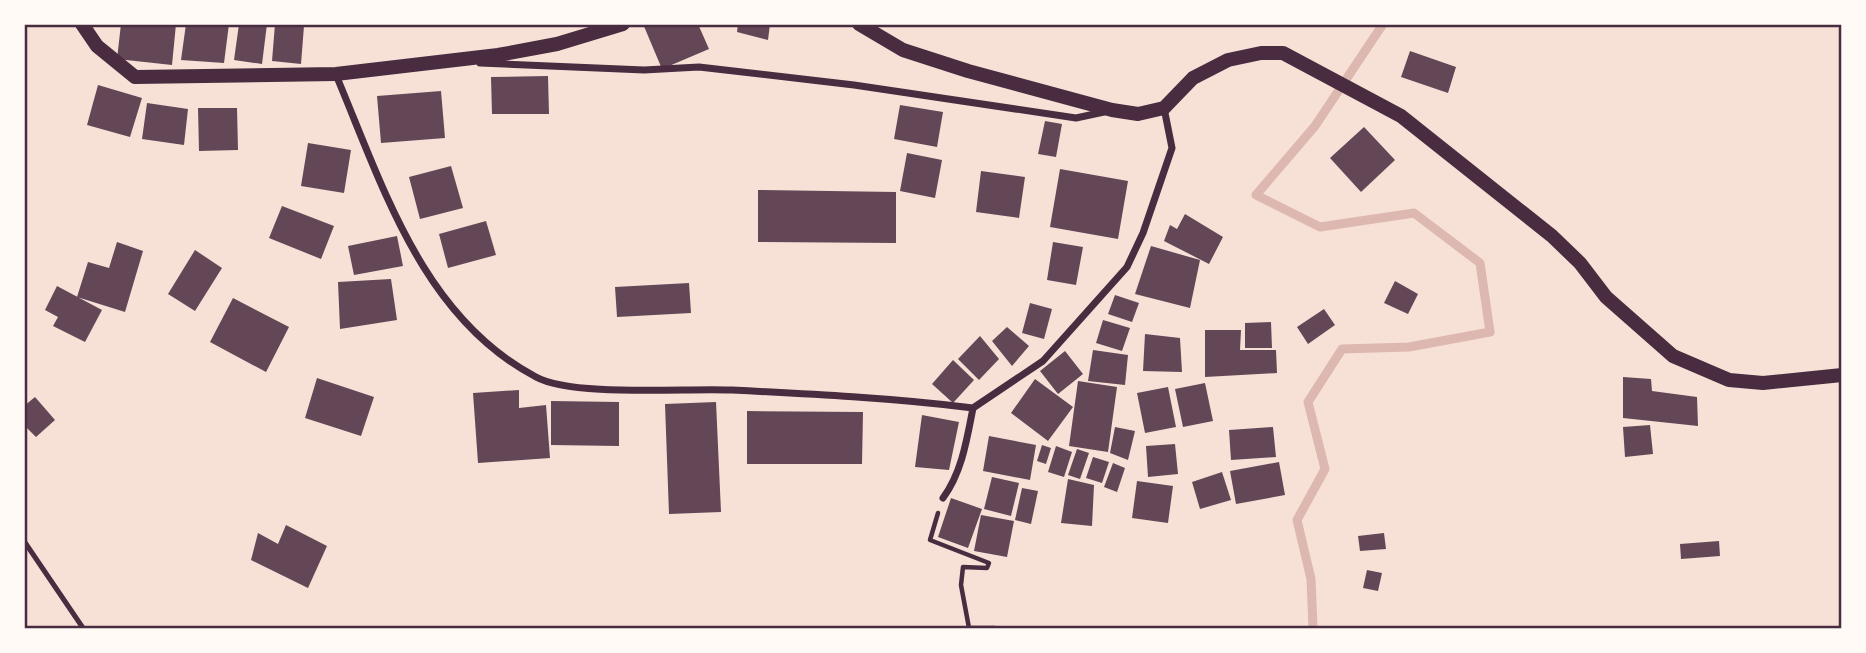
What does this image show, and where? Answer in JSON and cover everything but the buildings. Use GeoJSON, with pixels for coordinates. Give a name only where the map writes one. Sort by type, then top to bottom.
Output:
{"type":"FeatureCollection","features":[{"type":"Feature","properties":{"kind":"main road"},"geometry":{"type":"LineString","coordinates":[[82,24],[97,46],[135,77],[336,74],[452,61],[557,44],[623,24]]}},
{"type":"Feature","properties":{"kind":"main road"},"geometry":{"type":"LineString","coordinates":[[859,24],[903,50],[1112,110],[1138,114],[1164,108],[1193,78],[1228,60],[1274,52],[1288,55],[1401,116],[1552,236],[1580,263],[1606,297],[1673,356],[1729,380],[1763,383],[1842,375]]}},
{"type":"Feature","properties":{"kind":"street"},"geometry":{"type":"LineString","coordinates":[[452,61],[644,70],[699,67],[866,87],[1076,118],[1112,110]]}},
{"type":"Feature","properties":{"kind":"street"},"geometry":{"type":"LineString","coordinates":[[336,74],[404,236],[446,300],[481,340],[534,377],[547,382],[594,388],[730,390],[911,401],[973,408],[1042,361],[1127,267],[1143,233],[1172,148],[1164,108]]}},
{"type":"Feature","properties":{"kind":"street"},"geometry":{"type":"LineString","coordinates":[[943,498],[953,484],[960,464],[973,408]]}},
{"type":"Feature","properties":{"kind":"lane"},"geometry":{"type":"LineString","coordinates":[[24,541],[83,628]]}},
{"type":"Feature","properties":{"kind":"path"},"geometry":{"type":"LineString","coordinates":[[943,498],[930,540],[989,563],[987,568],[963,567],[961,585],[969,628],[995,628]]}},
{"type":"Feature","properties":{"kind":"waterway"},"geometry":{"type":"LineString","coordinates":[[1313,628],[1311,579],[1297,520],[1325,469],[1308,402],[1342,349],[1409,347],[1490,332],[1480,263],[1414,213],[1320,227],[1256,195],[1315,126],[1383,24]]}}]}
